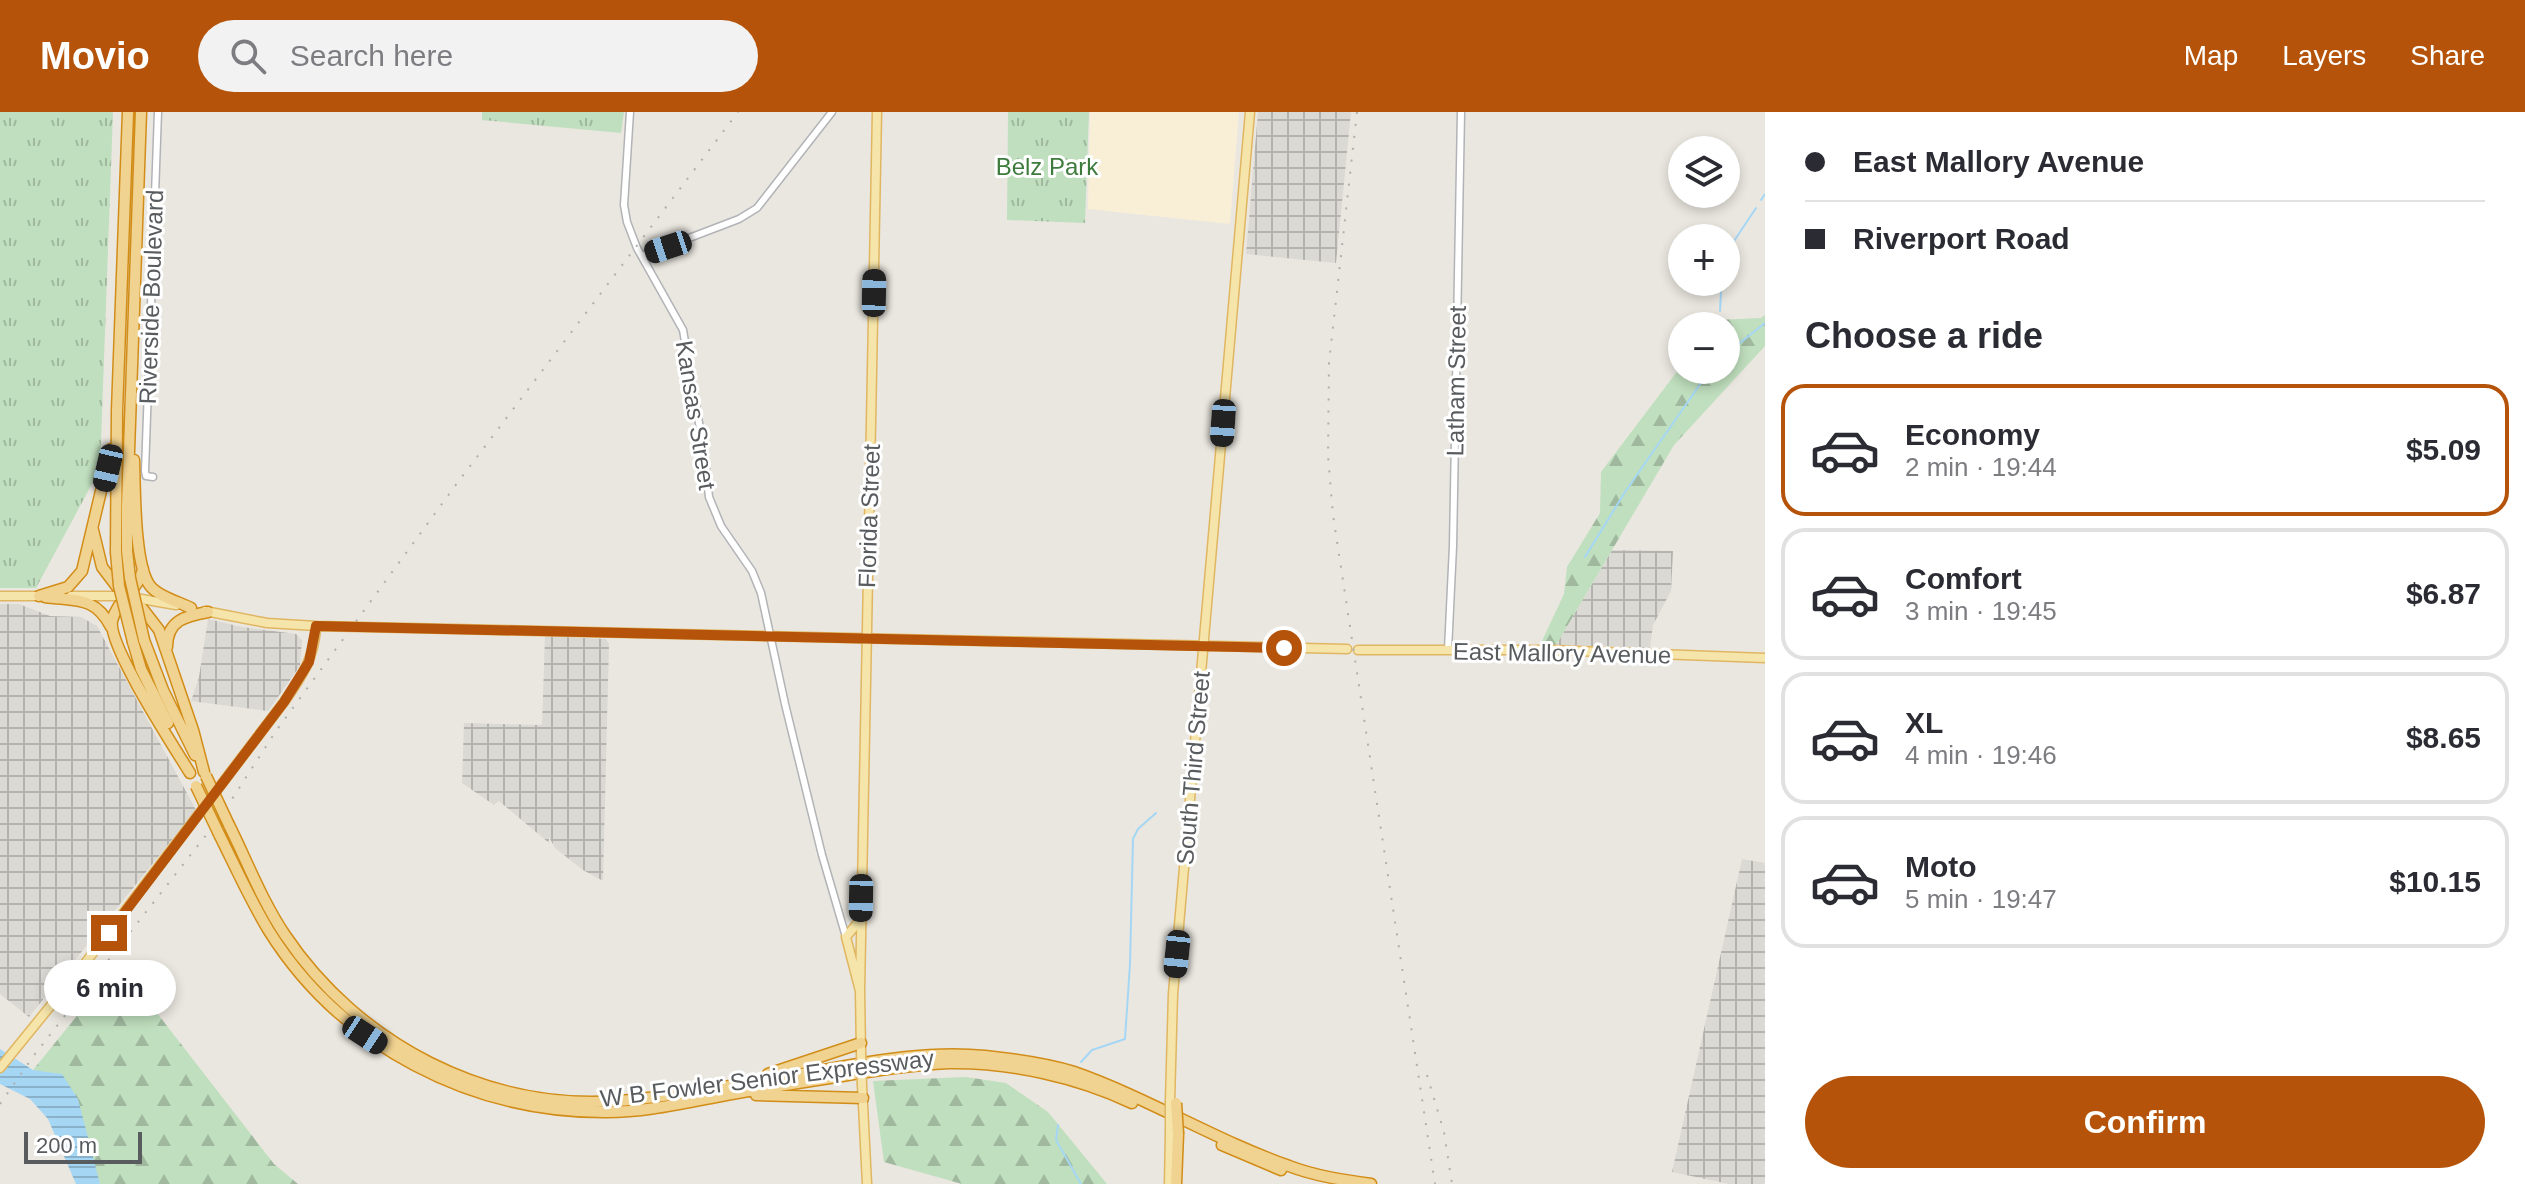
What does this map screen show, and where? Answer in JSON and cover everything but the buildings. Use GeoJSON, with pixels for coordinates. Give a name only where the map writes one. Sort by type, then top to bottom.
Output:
{"type":"FeatureCollection","features":[{"type":"Feature","properties":{"kind":"highway","name":"W B Fowler Senior Expressway"},"geometry":{"type":"LineString","coordinates":[[122,551],[117,411],[128,112]]}},
{"type":"Feature","properties":{"kind":"highway","name":"W B Fowler Senior Expressway"},"geometry":{"type":"LineString","coordinates":[[141,112],[130,412],[119,586],[138,641],[163,690],[178,729],[190,773],[219,834],[269,931],[327,1003],[365,1035],[427,1073],[515,1103],[561,1110],[608,1112],[657,1108],[726,1091],[900,1058],[983,1056],[1071,1071],[1119,1089],[1290,1167],[1334,1179],[1371,1184]]}},
{"type":"Feature","properties":{"kind":"highway"},"geometry":{"type":"LineString","coordinates":[[39,596],[68,587],[82,571],[108,468],[117,411]]}},
{"type":"Feature","properties":{"kind":"highway"},"geometry":{"type":"LineString","coordinates":[[130,412],[143,569],[152,587],[191,608]]}},
{"type":"Feature","properties":{"kind":"highway"},"geometry":{"type":"LineString","coordinates":[[93,530],[102,567],[124,596],[149,615],[159,630],[180,691],[178,729]]}},
{"type":"Feature","properties":{"kind":"highway"},"geometry":{"type":"LineString","coordinates":[[111,627],[113,616],[124,596],[138,583],[143,569]]}},
{"type":"Feature","properties":{"kind":"highway"},"geometry":{"type":"LineString","coordinates":[[39,596],[90,603],[103,611],[146,690]]}},
{"type":"Feature","properties":{"kind":"highway"},"geometry":{"type":"LineString","coordinates":[[167,653],[168,634],[177,621],[208,612]]}},
{"type":"Feature","properties":{"kind":"highway","name":"W B Fowler Senior Expressway"},"geometry":{"type":"LineString","coordinates":[[138,641],[146,690],[178,729],[205,774],[279,925],[307,965],[338,998],[369,1025],[424,1061],[479,1083],[564,1101],[618,1101],[726,1091],[919,1065],[974,1064],[1032,1072],[1081,1084],[1121,1098],[1261,1163],[1329,1184]]}},
{"type":"Feature","properties":{"kind":"highway"},"geometry":{"type":"LineString","coordinates":[[726,1091],[861,1048]]}},
{"type":"Feature","properties":{"kind":"highway"},"geometry":{"type":"LineString","coordinates":[[726,1091],[863,1098]]}},
{"type":"Feature","properties":{"kind":"highway","name":"South Third Street"},"geometry":{"type":"LineString","coordinates":[[1173,1102],[1176,1184]]}},
{"type":"Feature","properties":{"kind":"main road","name":"Florida Street"},"geometry":{"type":"LineString","coordinates":[[860,991],[877,112]]}},
{"type":"Feature","properties":{"kind":"main road","name":"South Third Street"},"geometry":{"type":"LineString","coordinates":[[1173,1102],[1171,1030],[1250,112]]}},
{"type":"Feature","properties":{"kind":"main road"},"geometry":{"type":"LineString","coordinates":[[1,595],[124,596],[267,623],[316,626],[1347,649]]}},
{"type":"Feature","properties":{"kind":"main road"},"geometry":{"type":"LineString","coordinates":[[0,1068],[83,966],[284,702],[309,662],[316,626]]}},
{"type":"Feature","properties":{"kind":"main road","name":"East Mallory Avenue"},"geometry":{"type":"LineString","coordinates":[[1358,650],[1550,650],[1765,658]]}},
{"type":"Feature","properties":{"kind":"main road"},"geometry":{"type":"LineString","coordinates":[[846,937],[860,920]]}},
{"type":"Feature","properties":{"kind":"main road","name":"Kansas Street"},"geometry":{"type":"LineString","coordinates":[[846,937],[860,991],[867,1184]]}},
{"type":"Feature","properties":{"kind":"main road","name":"South Third Street"},"geometry":{"type":"LineString","coordinates":[[1169,1184],[1174,1134]]}},
{"type":"Feature","properties":{"kind":"street","name":"Riverside Boulevard"},"geometry":{"type":"LineString","coordinates":[[153,477],[146,476],[145,471],[158,112]]}},
{"type":"Feature","properties":{"kind":"street","name":"Kansas Street"},"geometry":{"type":"LineString","coordinates":[[630,112],[624,205],[632,236],[683,330],[709,497],[721,526],[758,583],[822,855],[846,937]]}},
{"type":"Feature","properties":{"kind":"street"},"geometry":{"type":"LineString","coordinates":[[642,256],[739,219],[757,208],[832,112]]}},
{"type":"Feature","properties":{"kind":"street","name":"Latham Street"},"geometry":{"type":"LineString","coordinates":[[1448,650],[1453,546],[1461,112]]}},
{"type":"Feature","properties":{"kind":"shaded area"},"geometry":{"type":"Polygon","coordinates":[[[1090,112],[1239,112],[1230,224],[1088,209],[1090,112]]]}},
{"type":"Feature","properties":{"kind":"shaded area"},"geometry":{"type":"Polygon","coordinates":[[[1258,112],[1351,112],[1336,263],[1246,254],[1258,112]]]}},
{"type":"Feature","properties":{"kind":"shaded area"},"geometry":{"type":"Polygon","coordinates":[[[1612,550],[1673,551],[1671,591],[1653,625],[1650,648],[1556,645],[1612,550]]]}},
{"type":"Feature","properties":{"kind":"shaded area"},"geometry":{"type":"Polygon","coordinates":[[[0,604],[19,604],[50,616],[81,617],[97,626],[196,810],[29,1017],[0,994],[0,604]]]}},
{"type":"Feature","properties":{"kind":"shaded area"},"geometry":{"type":"Polygon","coordinates":[[[208,619],[296,634],[302,640],[300,666],[268,711],[191,701],[199,677],[208,619]]]}},
{"type":"Feature","properties":{"kind":"shaded area"},"geometry":{"type":"Polygon","coordinates":[[[545,636],[606,639],[609,644],[603,881],[583,870],[555,848],[549,837],[549,843],[499,801],[494,805],[462,783],[464,723],[542,725],[545,636]]]}},
{"type":"Feature","properties":{"kind":"shaded area"},"geometry":{"type":"Polygon","coordinates":[[[1742,859],[1765,863],[1765,1184],[1729,1184],[1672,1172],[1742,859]]]}},
{"type":"Feature","properties":{"kind":"green space"},"geometry":{"type":"Polygon","coordinates":[[[0,112],[113,112],[100,469],[36,588],[0,588],[0,112]]]}},
{"type":"Feature","properties":{"kind":"green space"},"geometry":{"type":"Polygon","coordinates":[[[482,112],[624,112],[621,133],[482,120],[482,112]]]}},
{"type":"Feature","properties":{"kind":"green space","name":"Belz Park"},"geometry":{"type":"Polygon","coordinates":[[[1008,112],[1089,112],[1085,223],[1007,220],[1008,112]]]}},
{"type":"Feature","properties":{"kind":"green space"},"geometry":{"type":"Polygon","coordinates":[[[1765,315],[1765,346],[1740,373],[1740,319],[1765,315]]]}},
{"type":"Feature","properties":{"kind":"green space"},"geometry":{"type":"Polygon","coordinates":[[[1668,383],[1730,384],[1674,445],[1556,645],[1541,643],[1564,594],[1567,567],[1600,513],[1601,472],[1668,383]]]}},
{"type":"Feature","properties":{"kind":"green space"},"geometry":{"type":"Polygon","coordinates":[[[119,964],[274,1164],[298,1184],[100,1184],[92,1159],[33,1070],[119,964]]]}},
{"type":"Feature","properties":{"kind":"green space"},"geometry":{"type":"Polygon","coordinates":[[[966,1077],[1006,1083],[1048,1112],[1107,1184],[962,1184],[884,1162],[873,1081],[966,1077]]]}},
{"type":"Feature","properties":{"kind":"water"},"geometry":{"type":"Polygon","coordinates":[[[0,1049],[33,1070],[62,1074],[78,1099],[100,1184],[76,1184],[48,1119],[30,1099],[0,1084],[0,1049]]]}},
{"type":"Feature","properties":{"kind":"waterway"},"geometry":{"type":"LineString","coordinates":[[1761,200],[1765,194]]}},
{"type":"Feature","properties":{"kind":"waterway"},"geometry":{"type":"LineString","coordinates":[[1740,232],[1756,208]]}},
{"type":"Feature","properties":{"kind":"waterway"},"geometry":{"type":"LineString","coordinates":[[1720,311],[1721,296]]}},
{"type":"Feature","properties":{"kind":"waterway"},"geometry":{"type":"LineString","coordinates":[[1740,343],[1765,323]]}},
{"type":"Feature","properties":{"kind":"waterway"},"geometry":{"type":"LineString","coordinates":[[1585,557],[1625,492],[1700,384]]}},
{"type":"Feature","properties":{"kind":"waterway"},"geometry":{"type":"LineString","coordinates":[[1081,1062],[1092,1050],[1125,1039],[1133,839],[1138,829],[1156,813]]}},
{"type":"Feature","properties":{"kind":"waterway"},"geometry":{"type":"LineString","coordinates":[[1058,1125],[1056,1140],[1081,1184]]}},
{"type":"Feature","properties":{"kind":"railway"},"geometry":{"type":"LineString","coordinates":[[0,1104],[35,1054],[221,816],[276,731],[455,486],[738,112]]}},
{"type":"Feature","properties":{"kind":"railway"},"geometry":{"type":"LineString","coordinates":[[1357,112],[1329,363],[1328,456],[1333,515],[1435,1184]]}},
{"type":"Feature","properties":{"kind":"railway"},"geometry":{"type":"LineString","coordinates":[[1427,1075],[1444,1132],[1452,1184]]}},
{"type":"Feature","properties":{"kind":"route"},"geometry":{"type":"LineString","coordinates":[[109,933],[299,680],[313,651],[316,626],[1284,648]]}}]}
